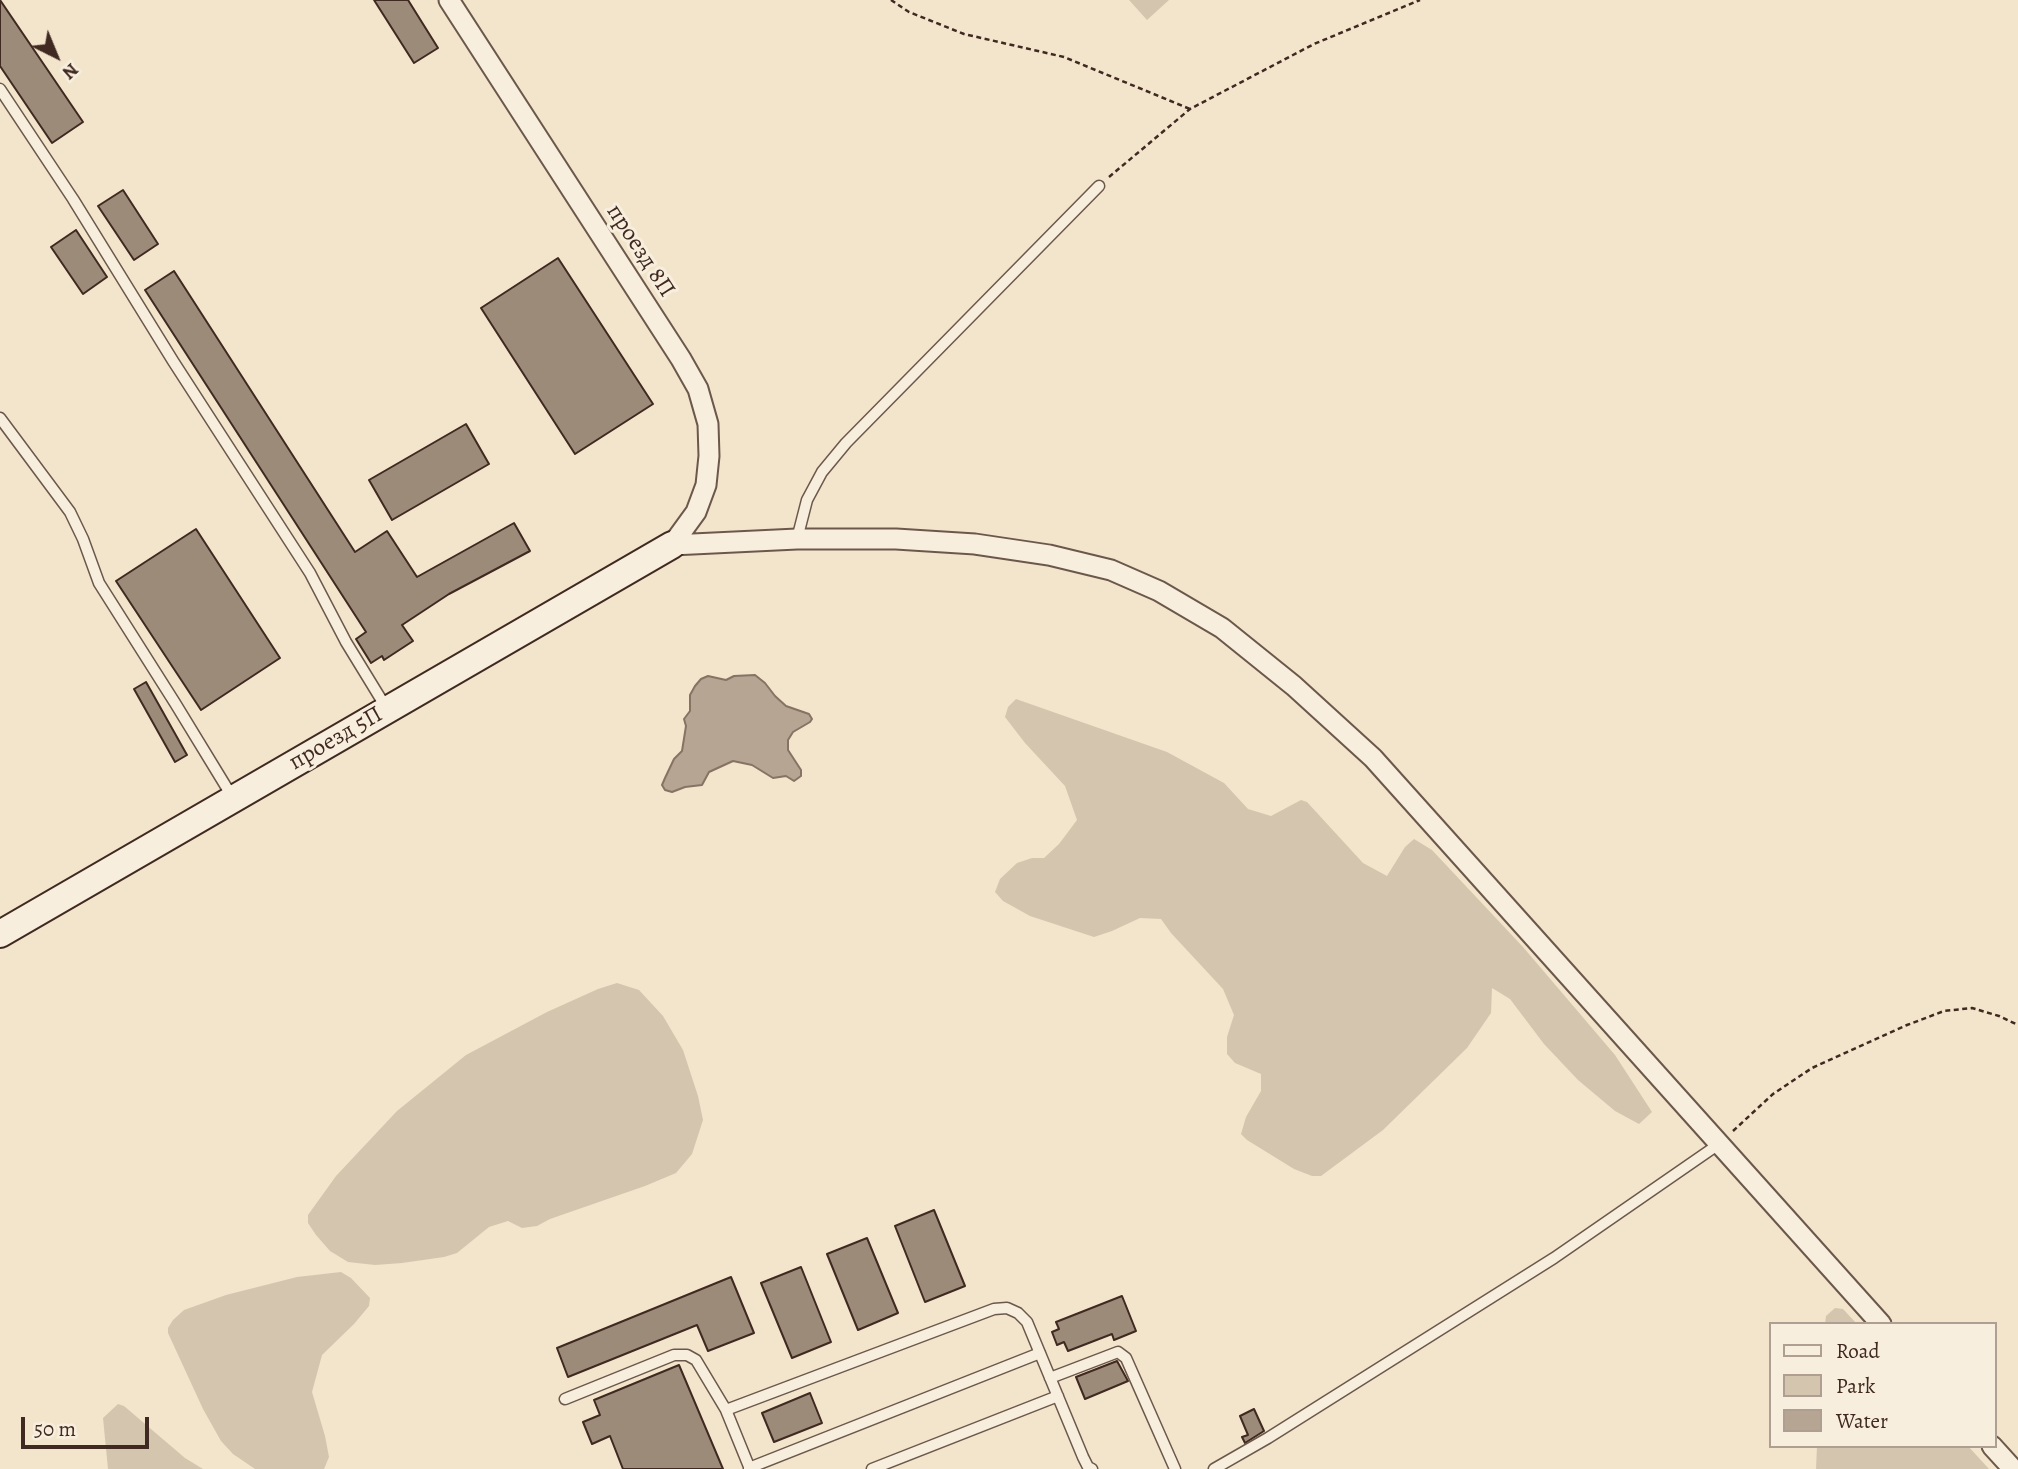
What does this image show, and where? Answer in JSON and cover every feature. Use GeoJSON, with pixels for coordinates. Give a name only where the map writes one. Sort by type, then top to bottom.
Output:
{"type":"FeatureCollection","features":[{"type":"Feature","properties":{"kind":"street","name":"проезд 8П"},"geometry":{"type":"LineString","coordinates":[[449,0],[698,389],[708,424],[706,485],[696,512],[672,545]]}},
{"type":"Feature","properties":{"kind":"street"},"geometry":{"type":"LineString","coordinates":[[672,545],[797,539],[922,540],[975,544],[1049,555],[1111,570],[1159,591],[1222,628],[1294,686],[1373,758],[1879,1322]]}},
{"type":"Feature","properties":{"kind":"street","name":"проезд 5П"},"geometry":{"type":"LineString","coordinates":[[0,934],[672,545]]}},
{"type":"Feature","properties":{"kind":"street"},"geometry":{"type":"LineString","coordinates":[[1994,1448],[2013,1469]]}},
{"type":"Feature","properties":{"kind":"lane"},"geometry":{"type":"LineString","coordinates":[[0,89],[73,199],[180,373],[310,573],[346,642],[387,710]]}},
{"type":"Feature","properties":{"kind":"lane"},"geometry":{"type":"LineString","coordinates":[[797,539],[807,500],[822,472],[846,443],[1099,186]]}},
{"type":"Feature","properties":{"kind":"lane"},"geometry":{"type":"LineString","coordinates":[[0,418],[70,512],[99,583],[234,799]]}},
{"type":"Feature","properties":{"kind":"lane"},"geometry":{"type":"LineString","coordinates":[[1214,1469],[1268,1438],[1554,1258],[1719,1144]]}},
{"type":"Feature","properties":{"kind":"lane"},"geometry":{"type":"LineString","coordinates":[[726,1410],[994,1309],[1007,1308],[1018,1313],[1027,1322],[1083,1457],[1092,1469]]}},
{"type":"Feature","properties":{"kind":"lane"},"geometry":{"type":"LineString","coordinates":[[1050,1378],[1118,1352],[1126,1358],[1175,1469]]}},
{"type":"Feature","properties":{"kind":"lane"},"geometry":{"type":"LineString","coordinates":[[565,1399],[674,1354],[687,1355],[696,1360],[726,1410],[749,1468],[1040,1353]]}},
{"type":"Feature","properties":{"kind":"lane"},"geometry":{"type":"LineString","coordinates":[[872,1469],[1058,1396]]}},
{"type":"Feature","properties":{"kind":"path"},"geometry":{"type":"LineString","coordinates":[[891,0],[909,12],[964,34],[1064,57],[1190,110]]}},
{"type":"Feature","properties":{"kind":"path"},"geometry":{"type":"LineString","coordinates":[[1099,186],[1190,110],[1314,44],[1420,0]]}},
{"type":"Feature","properties":{"kind":"path"},"geometry":{"type":"LineString","coordinates":[[1719,1144],[1773,1094],[1812,1068],[1906,1025],[1944,1011],[1972,1008],[2018,1025]]}},
{"type":"Feature","properties":{"kind":"green space"},"geometry":{"type":"Polygon","coordinates":[[[1129,0],[1169,0],[1147,20],[1129,0]]]}},
{"type":"Feature","properties":{"kind":"green space"},"geometry":{"type":"Polygon","coordinates":[[[1016,699],[1167,752],[1224,783],[1248,809],[1271,816],[1301,800],[1307,802],[1363,863],[1387,876],[1405,847],[1414,839],[1432,850],[1523,947],[1615,1055],[1652,1112],[1639,1124],[1615,1111],[1578,1080],[1544,1044],[1510,999],[1492,988],[1491,1013],[1467,1048],[1383,1130],[1321,1176],[1312,1176],[1294,1169],[1247,1140],[1241,1134],[1246,1117],[1261,1091],[1261,1074],[1235,1063],[1227,1054],[1227,1037],[1234,1015],[1223,989],[1161,919],[1140,918],[1094,937],[1030,916],[1003,901],[995,892],[1000,879],[1017,863],[1032,858],[1044,858],[1059,844],[1077,820],[1065,786],[1005,717],[1008,707],[1016,699]]]}},
{"type":"Feature","properties":{"kind":"green space"},"geometry":{"type":"Polygon","coordinates":[[[617,983],[639,990],[663,1016],[683,1050],[698,1096],[703,1120],[692,1154],[676,1173],[537,1226],[522,1228],[508,1221],[489,1227],[457,1253],[444,1257],[375,1265],[348,1262],[330,1251],[308,1223],[308,1215],[336,1176],[397,1111],[466,1055],[547,1012],[617,983]]]}},
{"type":"Feature","properties":{"kind":"green space"},"geometry":{"type":"Polygon","coordinates":[[[341,1272],[351,1278],[370,1298],[369,1306],[354,1324],[322,1355],[312,1392],[329,1457],[324,1469],[255,1469],[233,1454],[221,1441],[203,1409],[168,1328],[184,1310],[226,1295],[297,1277],[341,1272]]]}},
{"type":"Feature","properties":{"kind":"green space"},"geometry":{"type":"Polygon","coordinates":[[[1835,1308],[1843,1309],[1855,1322],[1825,1322],[1826,1316],[1835,1308]]]}},
{"type":"Feature","properties":{"kind":"green space"},"geometry":{"type":"Polygon","coordinates":[[[118,1404],[124,1406],[185,1458],[203,1469],[108,1469],[103,1418],[118,1404]]]}},
{"type":"Feature","properties":{"kind":"green space"},"geometry":{"type":"Polygon","coordinates":[[[1817,1448],[1970,1448],[1989,1469],[1816,1469],[1817,1448]]]}},
{"type":"Feature","properties":{"kind":"water"},"geometry":{"type":"Polygon","coordinates":[[[755,675],[786,706],[809,714],[812,719],[793,732],[788,740],[788,750],[801,770],[801,776],[794,781],[786,776],[773,778],[752,765],[733,761],[709,772],[702,785],[672,792],[665,790],[662,785],[665,778],[674,759],[682,751],[686,726],[684,719],[690,711],[690,695],[695,686],[708,676],[726,680],[734,676],[755,675]]]}},
{"type":"Feature","properties":{"kind":"building"},"geometry":{"type":"Polygon","coordinates":[[[0,0],[83,122],[52,143],[0,66],[0,0]]]}},
{"type":"Feature","properties":{"kind":"building"},"geometry":{"type":"Polygon","coordinates":[[[374,0],[408,0],[438,48],[414,63],[374,0]]]}},
{"type":"Feature","properties":{"kind":"building"},"geometry":{"type":"Polygon","coordinates":[[[123,190],[158,244],[134,260],[98,206],[123,190]]]}},
{"type":"Feature","properties":{"kind":"building"},"geometry":{"type":"Polygon","coordinates":[[[76,230],[107,277],[83,294],[51,247],[76,230]]]}},
{"type":"Feature","properties":{"kind":"building"},"geometry":{"type":"Polygon","coordinates":[[[558,258],[653,404],[575,454],[481,308],[558,258]]]}},
{"type":"Feature","properties":{"kind":"building"},"geometry":{"type":"Polygon","coordinates":[[[174,271],[355,552],[387,531],[417,577],[514,523],[530,551],[449,594],[402,625],[413,641],[384,660],[382,656],[371,663],[356,639],[366,632],[145,290],[174,271]]]}},
{"type":"Feature","properties":{"kind":"building"},"geometry":{"type":"Polygon","coordinates":[[[466,424],[489,464],[392,520],[369,480],[466,424]]]}},
{"type":"Feature","properties":{"kind":"building"},"geometry":{"type":"Polygon","coordinates":[[[196,529],[280,658],[201,710],[116,581],[196,529]]]}},
{"type":"Feature","properties":{"kind":"building"},"geometry":{"type":"Polygon","coordinates":[[[146,682],[187,755],[175,762],[134,689],[146,682]]]}},
{"type":"Feature","properties":{"kind":"building"},"geometry":{"type":"Polygon","coordinates":[[[934,1210],[965,1286],[925,1302],[895,1226],[934,1210]]]}},
{"type":"Feature","properties":{"kind":"building"},"geometry":{"type":"Polygon","coordinates":[[[867,1238],[898,1313],[858,1330],[827,1254],[867,1238]]]}},
{"type":"Feature","properties":{"kind":"building"},"geometry":{"type":"Polygon","coordinates":[[[801,1267],[831,1342],[792,1358],[761,1283],[801,1267]]]}},
{"type":"Feature","properties":{"kind":"building"},"geometry":{"type":"Polygon","coordinates":[[[731,1277],[754,1333],[708,1351],[697,1325],[568,1377],[557,1348],[731,1277]]]}},
{"type":"Feature","properties":{"kind":"building"},"geometry":{"type":"Polygon","coordinates":[[[1122,1296],[1136,1331],[1114,1340],[1112,1334],[1068,1351],[1064,1342],[1057,1345],[1052,1332],[1059,1329],[1056,1322],[1122,1296]]]}},
{"type":"Feature","properties":{"kind":"building"},"geometry":{"type":"Polygon","coordinates":[[[1117,1361],[1128,1381],[1085,1399],[1076,1377],[1117,1361]]]}},
{"type":"Feature","properties":{"kind":"building"},"geometry":{"type":"Polygon","coordinates":[[[679,1365],[723,1469],[623,1469],[610,1436],[592,1444],[583,1422],[600,1415],[594,1400],[679,1365]]]}},
{"type":"Feature","properties":{"kind":"building"},"geometry":{"type":"Polygon","coordinates":[[[810,1393],[822,1423],[774,1442],[762,1413],[810,1393]]]}},
{"type":"Feature","properties":{"kind":"building"},"geometry":{"type":"Polygon","coordinates":[[[1254,1409],[1264,1431],[1245,1443],[1242,1437],[1248,1435],[1240,1416],[1254,1409]]]}}]}
